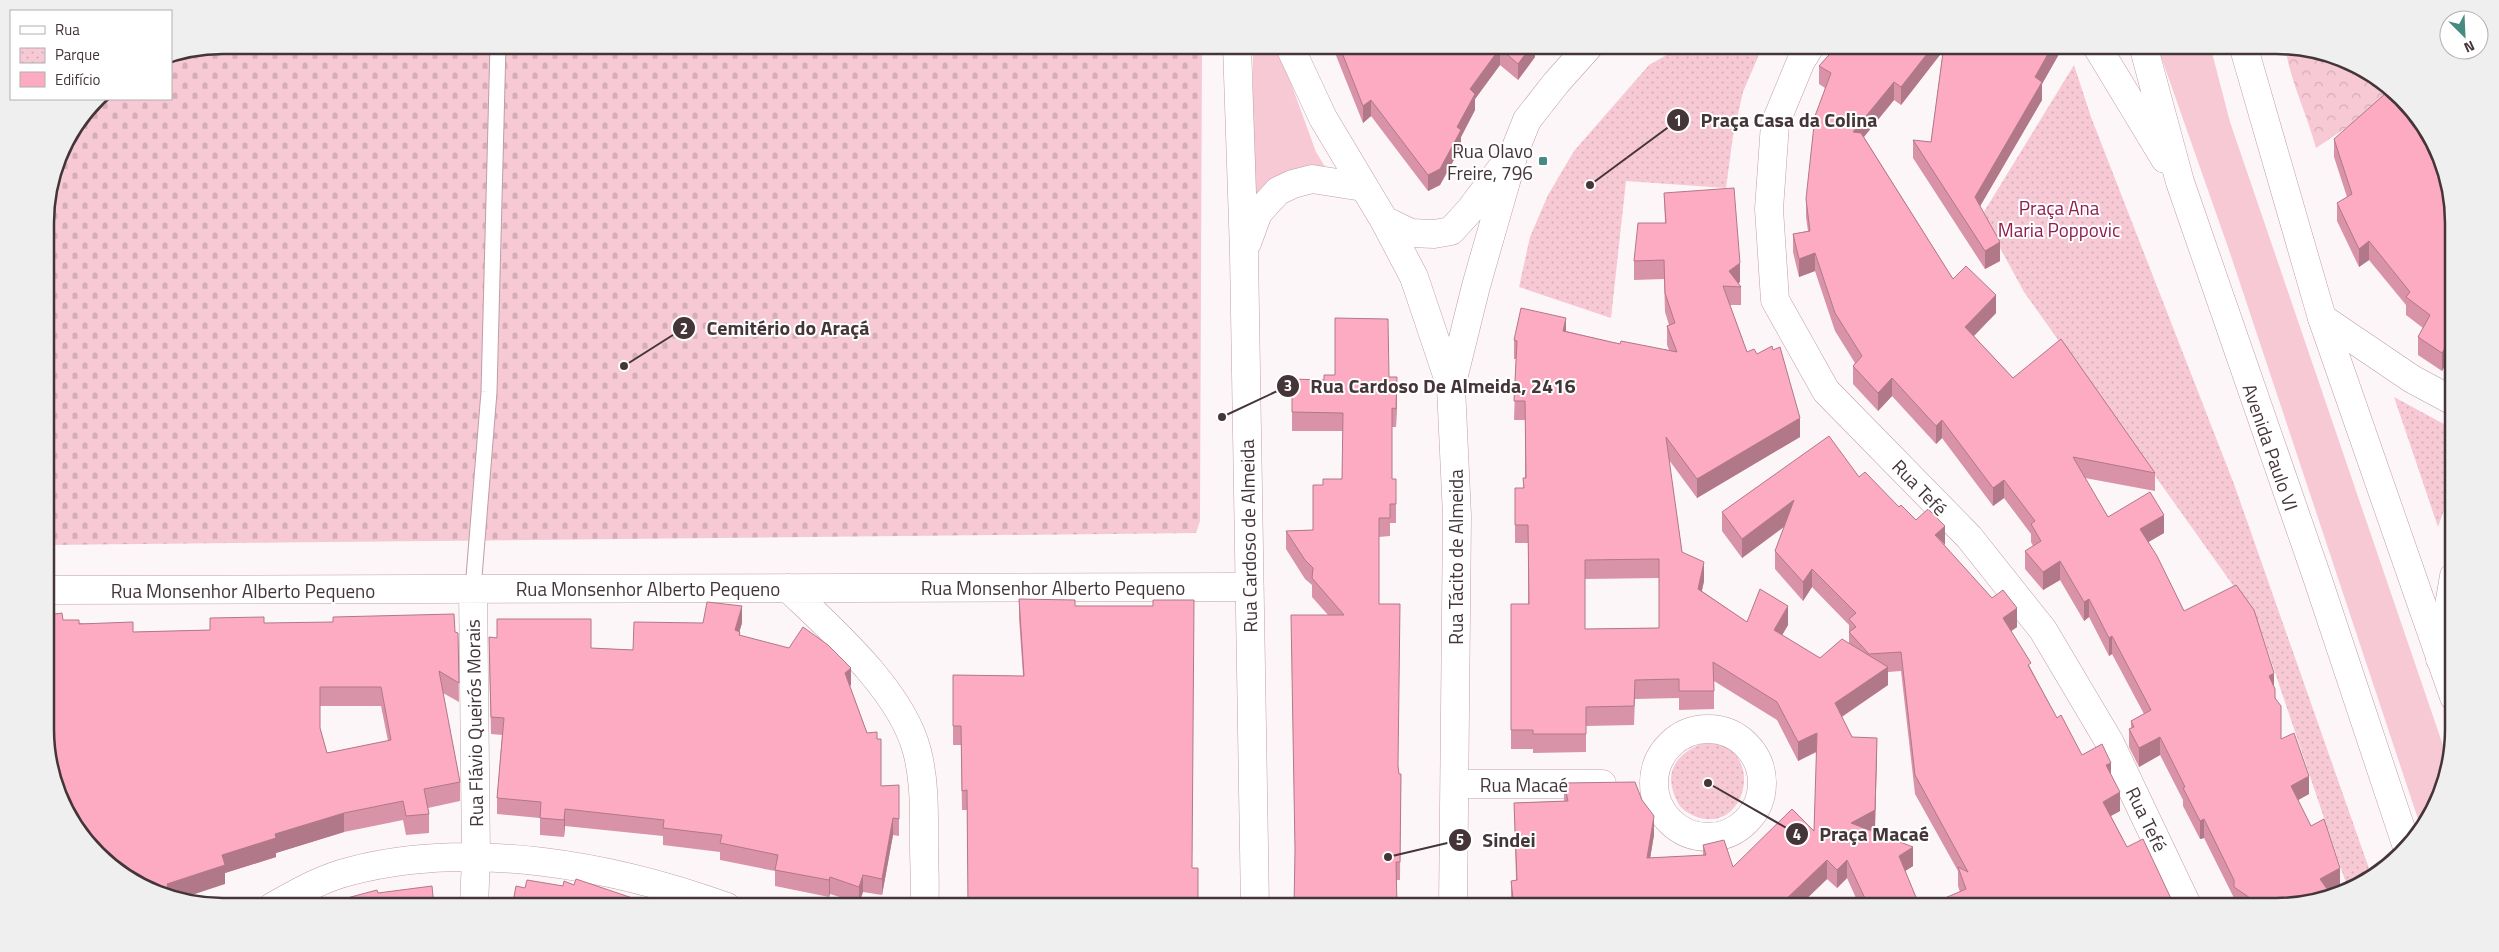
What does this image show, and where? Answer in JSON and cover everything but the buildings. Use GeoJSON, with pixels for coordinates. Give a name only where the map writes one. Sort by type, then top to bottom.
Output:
{"type":"FeatureCollection","features":[{"type":"Feature","properties":{"kind":"main road","name":"Rua Cardoso de Almeida"},"geometry":{"type":"LineString","coordinates":[[1237,54],[1244,252],[1248,588],[1255,898]]}},
{"type":"Feature","properties":{"kind":"main road"},"geometry":{"type":"LineString","coordinates":[[1293,54],[1323,118],[1384,220],[1411,233],[1434,234],[1451,231],[1470,210],[1515,150]]}},
{"type":"Feature","properties":{"kind":"main road"},"geometry":{"type":"LineString","coordinates":[[1451,387],[1476,286],[1515,150],[1527,120],[1582,54]]}},
{"type":"Feature","properties":{"kind":"main road","name":"Rua Tefé"},"geometry":{"type":"LineString","coordinates":[[1805,54],[1775,124],[1769,209],[1775,300],[1826,391],[1969,537],[2043,630],[2110,743],[2184,898]]}},
{"type":"Feature","properties":{"kind":"main road"},"geometry":{"type":"LineString","coordinates":[[2102,54],[2180,182]]}},
{"type":"Feature","properties":{"kind":"main road","name":"Avenida Paulo VI"},"geometry":{"type":"LineString","coordinates":[[2146,54],[2180,182],[2317,577],[2404,839]]}},
{"type":"Feature","properties":{"kind":"main road"},"geometry":{"type":"LineString","coordinates":[[2246,54],[2322,318],[2445,673]]}},
{"type":"Feature","properties":{"kind":"main road"},"geometry":{"type":"LineString","coordinates":[[1244,252],[1258,213],[1278,191],[1293,184],[1312,180],[1363,187]]}},
{"type":"Feature","properties":{"kind":"main road","name":"Rua Tácito de Almeida"},"geometry":{"type":"LineString","coordinates":[[1384,220],[1414,277],[1451,387],[1457,516],[1453,898]]}},
{"type":"Feature","properties":{"kind":"main road"},"geometry":{"type":"LineString","coordinates":[[2322,318],[2412,379],[2445,397]]}},
{"type":"Feature","properties":{"kind":"main road"},"geometry":{"type":"LineString","coordinates":[[788,588],[850,648],[882,687],[903,720],[916,749],[922,776],[924,898]]}},
{"type":"Feature","properties":{"kind":"main road","name":"Rua Monsenhor Alberto Pequeno"},"geometry":{"type":"LineString","coordinates":[[54,590],[1248,588]]}},
{"type":"Feature","properties":{"kind":"main road","name":"Rua Flávio Queirós Morais"},"geometry":{"type":"LineString","coordinates":[[473,589],[476,857],[474,898]]}},
{"type":"Feature","properties":{"kind":"main road"},"geometry":{"type":"LineString","coordinates":[[2440,659],[2445,629]]}},
{"type":"Feature","properties":{"kind":"main road","name":"Rua Macaé"},"geometry":{"type":"LineString","coordinates":[[1455,784],[1637,784]]}},
{"type":"Feature","properties":{"kind":"main road"},"geometry":{"type":"LineString","coordinates":[[288,898],[316,883],[349,871],[392,862],[476,857],[556,862],[628,877],[697,898]]}},
{"type":"Feature","properties":{"kind":"lane"},"geometry":{"type":"LineString","coordinates":[[473,589],[489,392],[498,54]]}},
{"type":"Feature","properties":{"kind":"green space"},"geometry":{"type":"Polygon","coordinates":[[[1202,54],[1200,521],[1196,533],[54,545],[54,212],[60,179],[71,148],[82,129],[107,100],[172,100],[172,62],[201,55],[1202,54]]]}},
{"type":"Feature","properties":{"kind":"green space"},"geometry":{"type":"Polygon","coordinates":[[[1253,54],[1280,54],[1316,152],[1335,183],[1252,214],[1253,54]]]}},
{"type":"Feature","properties":{"kind":"green space"},"geometry":{"type":"Polygon","coordinates":[[[1668,54],[1759,54],[1743,92],[1733,136],[1726,188],[1626,181],[1611,318],[1519,287],[1530,237],[1548,195],[1574,151],[1649,65],[1668,54]]]}},
{"type":"Feature","properties":{"kind":"green space"},"geometry":{"type":"Polygon","coordinates":[[[2160,54],[2212,54],[2230,122],[2444,749],[2436,784],[2418,820],[2230,253],[2160,54]]]}},
{"type":"Feature","properties":{"kind":"green space"},"geometry":{"type":"Polygon","coordinates":[[[2286,54],[2309,57],[2331,63],[2351,71],[2386,95],[2371,111],[2316,148],[2286,54]]]}},
{"type":"Feature","properties":{"kind":"green space","name":"Praça Ana Maria Poppovic"},"geometry":{"type":"Polygon","coordinates":[[[2074,65],[2091,117],[2234,484],[2369,870],[2361,876],[2346,883],[2257,619],[2024,292],[1982,215],[2074,65]]]}},
{"type":"Feature","properties":{"kind":"green space"},"geometry":{"type":"Polygon","coordinates":[[[2394,397],[2445,425],[2445,507],[2438,527],[2394,397]]]}},
{"type":"Feature","properties":{"kind":"green space"},"geometry":{"type":"Polygon","coordinates":[[[1718,743],[1733,752],[1741,764],[1744,778],[1742,792],[1736,805],[1726,814],[1713,819],[1697,817],[1683,809],[1678,804],[1671,782],[1674,766],[1678,759],[1692,748],[1701,744],[1718,743]]]}},
{"type":"Feature","properties":{"kind":"place","name":"Rua Olavo Freire, 796"},"geometry":{"type":"Point","coordinates":[1543,161]}},
{"type":"Feature","properties":{"kind":"place","name":"Praça Casa da Colina"},"geometry":{"type":"Point","coordinates":[1590,185]}},
{"type":"Feature","properties":{"kind":"place","name":"Cemitério do Araçá"},"geometry":{"type":"Point","coordinates":[624,366]}},
{"type":"Feature","properties":{"kind":"place","name":"Rua Cardoso De Almeida, 2416"},"geometry":{"type":"Point","coordinates":[1222,417]}},
{"type":"Feature","properties":{"kind":"place","name":"Praça Macaé"},"geometry":{"type":"Point","coordinates":[1708,783]}},
{"type":"Feature","properties":{"kind":"place","name":"Sindei"},"geometry":{"type":"Point","coordinates":[1388,857]}}]}
